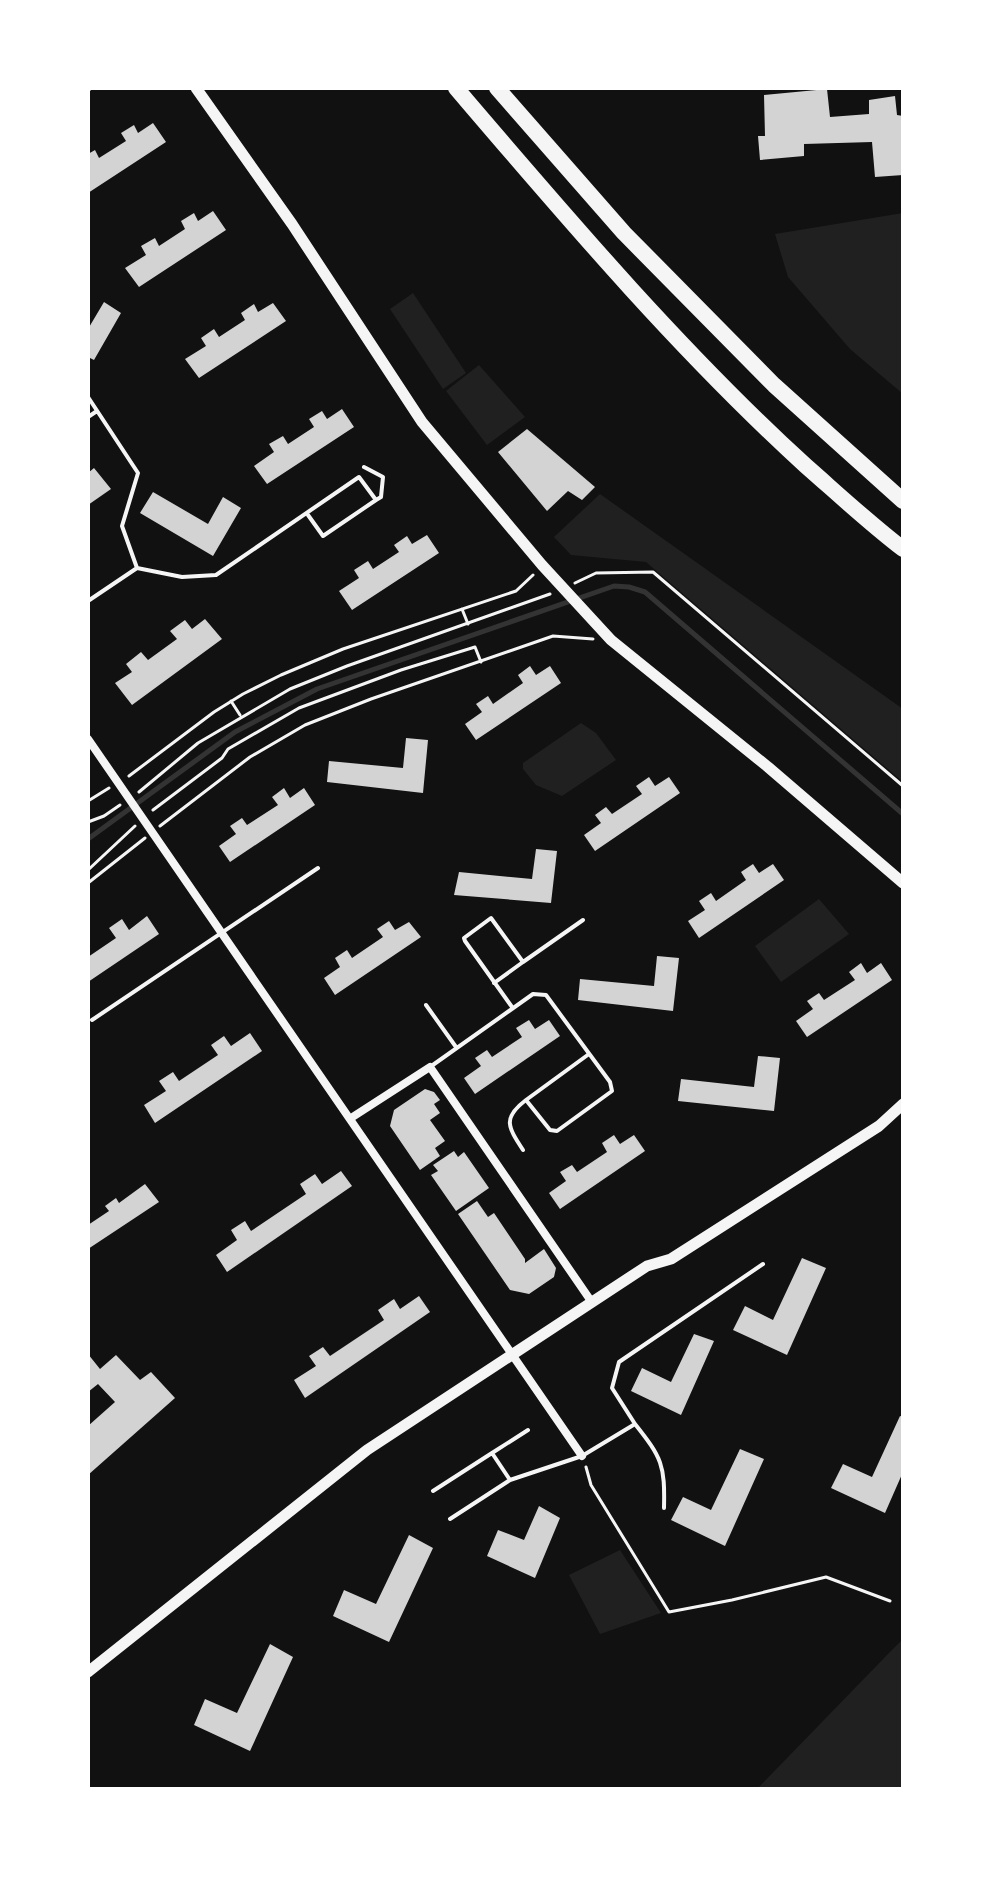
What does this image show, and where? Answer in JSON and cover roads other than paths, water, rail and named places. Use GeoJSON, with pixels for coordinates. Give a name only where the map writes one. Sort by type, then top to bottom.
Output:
{"type":"FeatureCollection","features":[{"type":"Feature","properties":{"kind":"highway"},"geometry":{"type":"LineString","coordinates":[[456,88],[608,266],[757,421],[903,549]]}},
{"type":"Feature","properties":{"kind":"highway"},"geometry":{"type":"LineString","coordinates":[[497,88],[624,233],[667,277],[774,385],[903,501]]}},
{"type":"Feature","properties":{"kind":"street"},"geometry":{"type":"LineString","coordinates":[[196,88],[292,224],[422,422],[543,566],[611,640],[768,767],[903,883]]}},
{"type":"Feature","properties":{"kind":"street"},"geometry":{"type":"LineString","coordinates":[[88,739],[582,1456]]}},
{"type":"Feature","properties":{"kind":"street"},"geometry":{"type":"LineString","coordinates":[[351,1118],[430,1067],[591,1301]]}},
{"type":"Feature","properties":{"kind":"street"},"geometry":{"type":"LineString","coordinates":[[88,1672],[367,1450],[591,1301],[647,1266],[671,1259],[879,1126],[903,1104]]}},
{"type":"Feature","properties":{"kind":"lane"},"geometry":{"type":"LineString","coordinates":[[88,397],[138,473],[122,526],[137,568]]}},
{"type":"Feature","properties":{"kind":"lane"},"geometry":{"type":"LineString","coordinates":[[88,417],[97,411]]}},
{"type":"Feature","properties":{"kind":"lane"},"geometry":{"type":"LineString","coordinates":[[307,514],[323,536],[381,497],[383,477],[364,467]]}},
{"type":"Feature","properties":{"kind":"lane"},"geometry":{"type":"LineString","coordinates":[[88,601],[137,568],[182,577],[216,575],[359,477],[376,500]]}},
{"type":"Feature","properties":{"kind":"lane"},"geometry":{"type":"LineString","coordinates":[[92,1020],[318,868]]}},
{"type":"Feature","properties":{"kind":"lane"},"geometry":{"type":"LineString","coordinates":[[512,1007],[465,941],[465,935],[491,918],[523,962]]}},
{"type":"Feature","properties":{"kind":"lane"},"geometry":{"type":"LineString","coordinates":[[494,983],[583,920]]}},
{"type":"Feature","properties":{"kind":"lane"},"geometry":{"type":"LineString","coordinates":[[430,1067],[512,1007],[533,994],[546,995],[610,1082],[612,1091],[557,1131],[550,1130],[526,1100]]}},
{"type":"Feature","properties":{"kind":"lane"},"geometry":{"type":"LineString","coordinates":[[426,1005],[456,1047]]}},
{"type":"Feature","properties":{"kind":"lane"},"geometry":{"type":"LineString","coordinates":[[523,1150],[511,1132],[509,1120],[514,1110],[589,1054]]}},
{"type":"Feature","properties":{"kind":"lane"},"geometry":{"type":"LineString","coordinates":[[664,1508],[665,1474],[654,1448],[612,1388],[619,1362],[763,1264]]}},
{"type":"Feature","properties":{"kind":"lane"},"geometry":{"type":"LineString","coordinates":[[450,1519],[510,1480],[582,1456],[635,1424]]}},
{"type":"Feature","properties":{"kind":"lane"},"geometry":{"type":"LineString","coordinates":[[433,1491],[528,1430]]}},
{"type":"Feature","properties":{"kind":"lane"},"geometry":{"type":"LineString","coordinates":[[492,1453],[510,1480]]}},
{"type":"Feature","properties":{"kind":"waterway"},"geometry":{"type":"LineString","coordinates":[[88,839],[235,732],[317,689],[614,586],[645,592],[903,814]]}}]}
